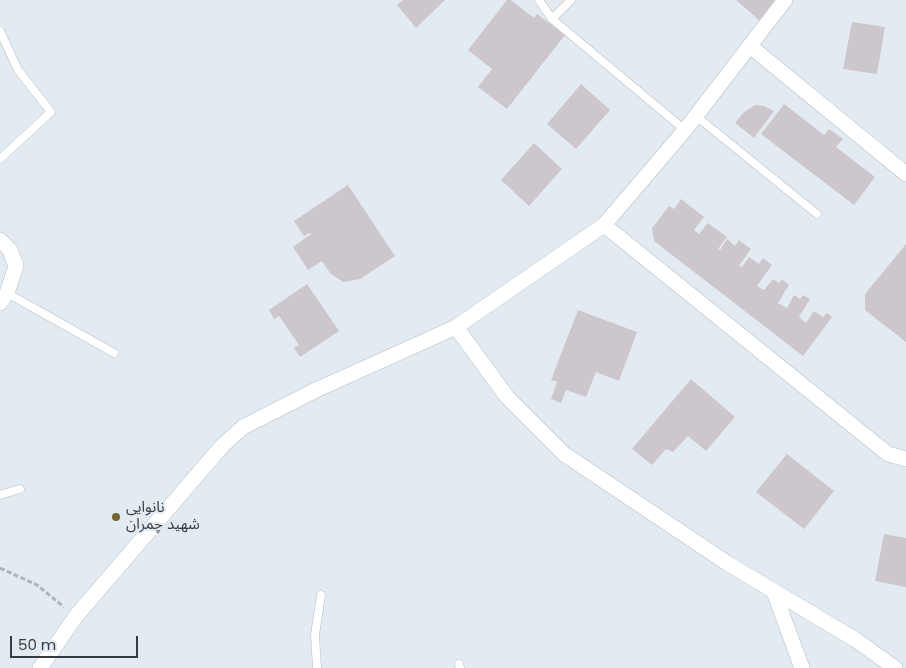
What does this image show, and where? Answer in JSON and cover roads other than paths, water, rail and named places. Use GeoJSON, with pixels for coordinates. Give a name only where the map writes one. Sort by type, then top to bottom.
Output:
{"type":"FeatureCollection","features":[{"type":"Feature","properties":{"kind":"street"},"geometry":{"type":"LineString","coordinates":[[40,668],[76,616],[222,446],[243,427],[316,390],[456,328],[604,225],[696,116],[785,0]]}},
{"type":"Feature","properties":{"kind":"street"},"geometry":{"type":"LineString","coordinates":[[750,46],[906,174]]}},
{"type":"Feature","properties":{"kind":"street"},"geometry":{"type":"LineString","coordinates":[[604,225],[888,454],[906,458]]}},
{"type":"Feature","properties":{"kind":"street"},"geometry":{"type":"LineString","coordinates":[[0,240],[10,250],[16,266],[3,298]]}},
{"type":"Feature","properties":{"kind":"street"},"geometry":{"type":"LineString","coordinates":[[456,328],[507,397],[564,454],[727,563],[856,640],[895,668]]}},
{"type":"Feature","properties":{"kind":"street"},"geometry":{"type":"LineString","coordinates":[[774,592],[802,668]]}},
{"type":"Feature","properties":{"kind":"lane"},"geometry":{"type":"LineString","coordinates":[[539,0],[552,19],[684,130]]}},
{"type":"Feature","properties":{"kind":"lane"},"geometry":{"type":"LineString","coordinates":[[552,19],[571,0]]}},
{"type":"Feature","properties":{"kind":"lane"},"geometry":{"type":"LineString","coordinates":[[0,31],[0,35],[18,70],[52,112],[0,159]]}},
{"type":"Feature","properties":{"kind":"lane"},"geometry":{"type":"LineString","coordinates":[[696,116],[817,214]]}},
{"type":"Feature","properties":{"kind":"lane"},"geometry":{"type":"LineString","coordinates":[[3,298],[114,353]]}},
{"type":"Feature","properties":{"kind":"lane"},"geometry":{"type":"LineString","coordinates":[[0,495],[20,490]]}},
{"type":"Feature","properties":{"kind":"lane"},"geometry":{"type":"LineString","coordinates":[[318,668],[314,635],[321,595]]}},
{"type":"Feature","properties":{"kind":"place","name":"نانوایی شهید چمران"},"geometry":{"type":"Point","coordinates":[116,517]}}]}
